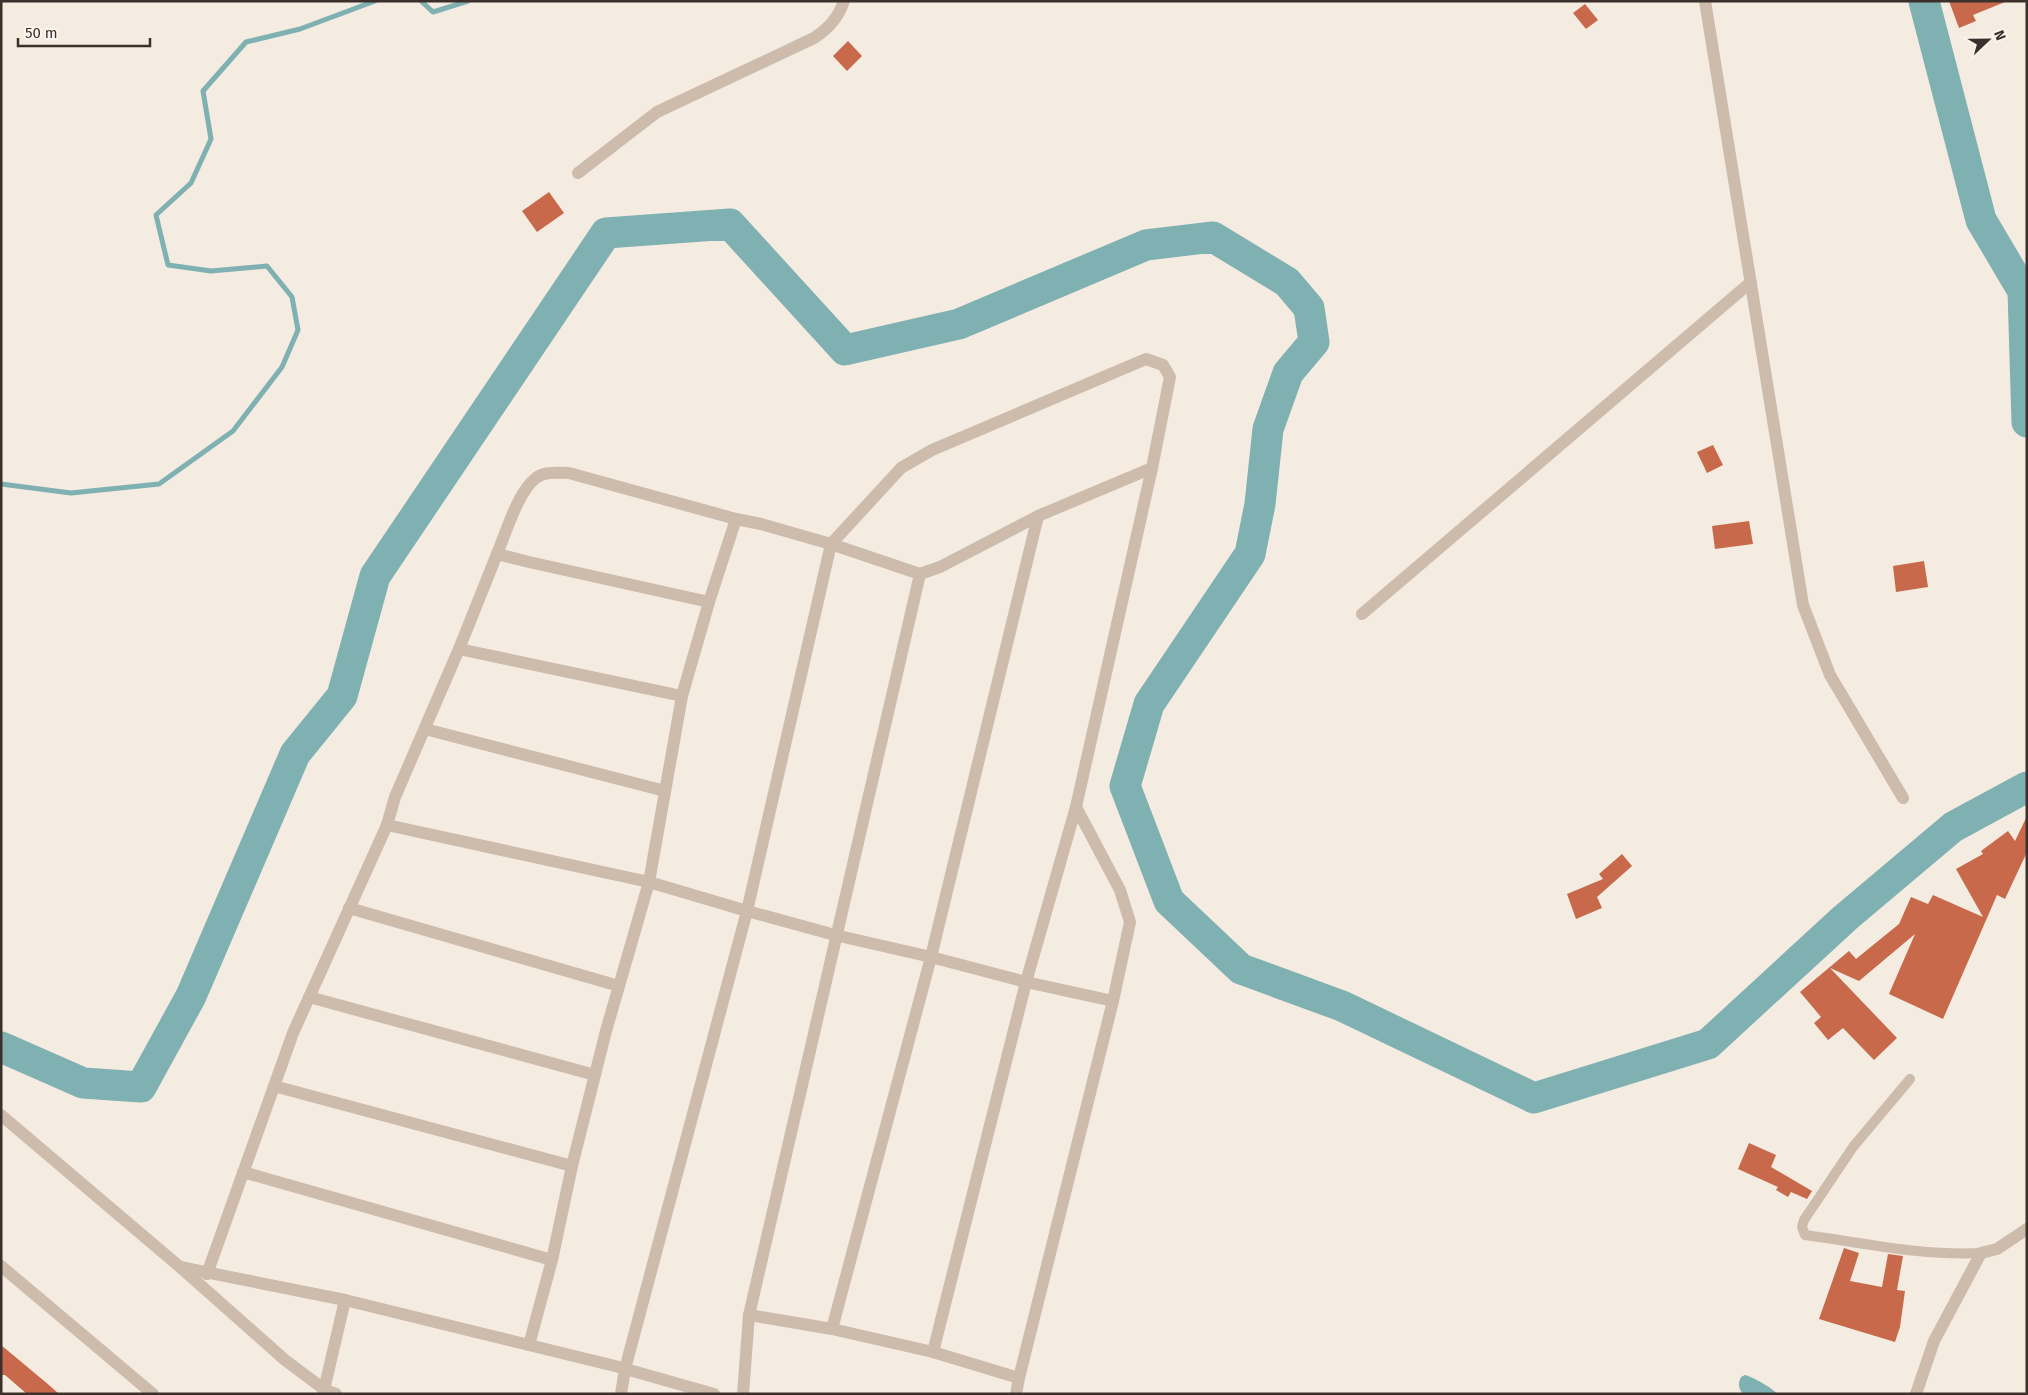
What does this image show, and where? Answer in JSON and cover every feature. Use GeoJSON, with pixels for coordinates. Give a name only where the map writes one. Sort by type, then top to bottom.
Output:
{"type":"FeatureCollection","features":[{"type":"Feature","properties":{"kind":"street"},"geometry":{"type":"LineString","coordinates":[[578,173],[657,112],[814,38],[827,29],[839,14],[844,1]]}},
{"type":"Feature","properties":{"kind":"street"},"geometry":{"type":"LineString","coordinates":[[1705,1],[1803,605],[1830,675],[1903,798]]}},
{"type":"Feature","properties":{"kind":"street"},"geometry":{"type":"LineString","coordinates":[[1362,614],[1751,282]]}},
{"type":"Feature","properties":{"kind":"street"},"geometry":{"type":"LineString","coordinates":[[621,1394],[625,1369],[747,912],[831,544],[900,468],[932,450],[1146,359],[1163,365],[1170,377],[1152,468],[1076,807],[1026,982],[933,1352]]}},
{"type":"Feature","properties":{"kind":"street"},"geometry":{"type":"LineString","coordinates":[[207,1274],[292,1033],[386,825],[521,496],[536,478],[550,473],[569,473],[831,544],[920,574],[940,567],[1038,516],[1152,468]]}},
{"type":"Feature","properties":{"kind":"street"},"geometry":{"type":"LineString","coordinates":[[832,1329],[931,957],[1038,516]]}},
{"type":"Feature","properties":{"kind":"street"},"geometry":{"type":"LineString","coordinates":[[529,1345],[552,1260],[572,1166],[595,1075],[649,882],[682,696],[709,602],[736,519]]}},
{"type":"Feature","properties":{"kind":"street"},"geometry":{"type":"LineString","coordinates":[[497,554],[709,602]]}},
{"type":"Feature","properties":{"kind":"street"},"geometry":{"type":"LineString","coordinates":[[743,1394],[749,1314],[835,935],[920,574]]}},
{"type":"Feature","properties":{"kind":"street"},"geometry":{"type":"LineString","coordinates":[[459,649],[682,696]]}},
{"type":"Feature","properties":{"kind":"street"},"geometry":{"type":"LineString","coordinates":[[425,729],[665,791]]}},
{"type":"Feature","properties":{"kind":"street"},"geometry":{"type":"LineString","coordinates":[[1016,1394],[1114,1001],[1130,922],[1120,890],[1076,807]]}},
{"type":"Feature","properties":{"kind":"street"},"geometry":{"type":"LineString","coordinates":[[386,825],[649,882],[747,912],[835,935],[931,957],[1026,982],[1114,1001]]}},
{"type":"Feature","properties":{"kind":"street"},"geometry":{"type":"LineString","coordinates":[[349,908],[619,986]]}},
{"type":"Feature","properties":{"kind":"street"},"geometry":{"type":"LineString","coordinates":[[309,997],[595,1075]]}},
{"type":"Feature","properties":{"kind":"street"},"geometry":{"type":"LineString","coordinates":[[274,1086],[572,1166]]}},
{"type":"Feature","properties":{"kind":"street"},"geometry":{"type":"LineString","coordinates":[[1,1115],[180,1267],[285,1360],[328,1392],[345,1300]]}},
{"type":"Feature","properties":{"kind":"street"},"geometry":{"type":"LineString","coordinates":[[243,1172],[552,1260]]}},
{"type":"Feature","properties":{"kind":"street"},"geometry":{"type":"LineString","coordinates":[[1916,1394],[1934,1341],[1981,1253],[1997,1249],[2027,1228]]}},
{"type":"Feature","properties":{"kind":"street"},"geometry":{"type":"LineString","coordinates":[[1,1266],[153,1394]]}},
{"type":"Feature","properties":{"kind":"street"},"geometry":{"type":"LineString","coordinates":[[180,1267],[207,1274],[345,1300],[625,1369],[714,1394]]}},
{"type":"Feature","properties":{"kind":"street"},"geometry":{"type":"LineString","coordinates":[[749,1314],[832,1329],[933,1352],[1020,1378]]}},
{"type":"Feature","properties":{"kind":"lane"},"geometry":{"type":"LineString","coordinates":[[1910,1079],[1853,1147],[1804,1220],[1802,1227],[1805,1235],[1917,1252],[1981,1253]]}},
{"type":"Feature","properties":{"kind":"water"},"geometry":{"type":"Polygon","coordinates":[[[1745,1375],[1762,1383],[1777,1394],[1743,1394],[1739,1388],[1739,1383],[1741,1377],[1745,1375]]]}},
{"type":"Feature","properties":{"kind":"building"},"geometry":{"type":"Polygon","coordinates":[[[1949,1],[2005,2],[1973,15],[1976,21],[1959,28],[1949,1]]]}},
{"type":"Feature","properties":{"kind":"building"},"geometry":{"type":"Polygon","coordinates":[[[1585,4],[1598,20],[1586,29],[1573,13],[1585,4]]]}},
{"type":"Feature","properties":{"kind":"building"},"geometry":{"type":"Polygon","coordinates":[[[848,41],[862,56],[847,71],[833,56],[848,41]]]}},
{"type":"Feature","properties":{"kind":"building"},"geometry":{"type":"Polygon","coordinates":[[[549,192],[564,213],[537,232],[522,211],[549,192]]]}},
{"type":"Feature","properties":{"kind":"building"},"geometry":{"type":"Polygon","coordinates":[[[1713,445],[1723,465],[1707,473],[1697,452],[1713,445]]]}},
{"type":"Feature","properties":{"kind":"building"},"geometry":{"type":"Polygon","coordinates":[[[1749,521],[1753,544],[1715,549],[1712,526],[1749,521]]]}},
{"type":"Feature","properties":{"kind":"building"},"geometry":{"type":"Polygon","coordinates":[[[1924,561],[1928,587],[1896,592],[1893,566],[1924,561]]]}},
{"type":"Feature","properties":{"kind":"building"},"geometry":{"type":"Polygon","coordinates":[[[2027,816],[2027,852],[2005,899],[1997,895],[1943,1019],[1889,994],[1915,934],[1859,981],[1830,968],[1897,1038],[1874,1060],[1843,1028],[1828,1040],[1814,1023],[1821,1017],[1800,992],[1849,951],[1856,959],[1899,924],[1911,897],[1928,904],[1933,895],[1983,917],[1956,869],[1983,854],[1981,851],[2008,831],[2015,841],[2027,816]]]}},
{"type":"Feature","properties":{"kind":"building"},"geometry":{"type":"Polygon","coordinates":[[[1622,854],[1632,866],[1597,897],[1602,908],[1576,919],[1567,894],[1603,879],[1599,874],[1622,854]]]}},
{"type":"Feature","properties":{"kind":"building"},"geometry":{"type":"Polygon","coordinates":[[[1749,1143],[1776,1155],[1771,1167],[1812,1191],[1807,1199],[1791,1192],[1788,1197],[1776,1190],[1778,1187],[1738,1169],[1749,1143]]]}},
{"type":"Feature","properties":{"kind":"building"},"geometry":{"type":"Polygon","coordinates":[[[1844,1248],[1859,1253],[1850,1281],[1882,1287],[1888,1254],[1903,1256],[1897,1290],[1905,1291],[1900,1327],[1895,1342],[1819,1319],[1844,1248]]]}},
{"type":"Feature","properties":{"kind":"building"},"geometry":{"type":"Polygon","coordinates":[[[1,1345],[59,1394],[27,1394],[5,1375],[1,1375],[1,1345]]]}},
{"type":"Feature","properties":{"kind":"waterway"},"geometry":{"type":"LineString","coordinates":[[1,484],[71,493],[159,484],[233,431],[282,367],[298,330],[292,297],[267,266],[211,271],[168,265],[156,215],[191,183],[211,139],[203,91],[246,42],[300,29],[375,1]]}},
{"type":"Feature","properties":{"kind":"waterway"},"geometry":{"type":"LineString","coordinates":[[421,1],[433,12],[468,1]]}},
{"type":"Feature","properties":{"kind":"waterway"},"geometry":{"type":"LineString","coordinates":[[1924,1],[1981,220],[2023,291],[2027,422]]}},
{"type":"Feature","properties":{"kind":"waterway"},"geometry":{"type":"LineString","coordinates":[[1,1047],[83,1083],[141,1087],[191,996],[295,754],[342,696],[375,576],[606,233],[730,224],[845,350],[959,324],[1146,245],[1213,237],[1287,282],[1309,308],[1314,342],[1288,373],[1268,429],[1260,504],[1250,554],[1149,704],[1125,786],[1169,901],[1241,969],[1342,1006],[1534,1098],[1708,1044],[1845,918],[1953,827],[2027,787]]}}]}
